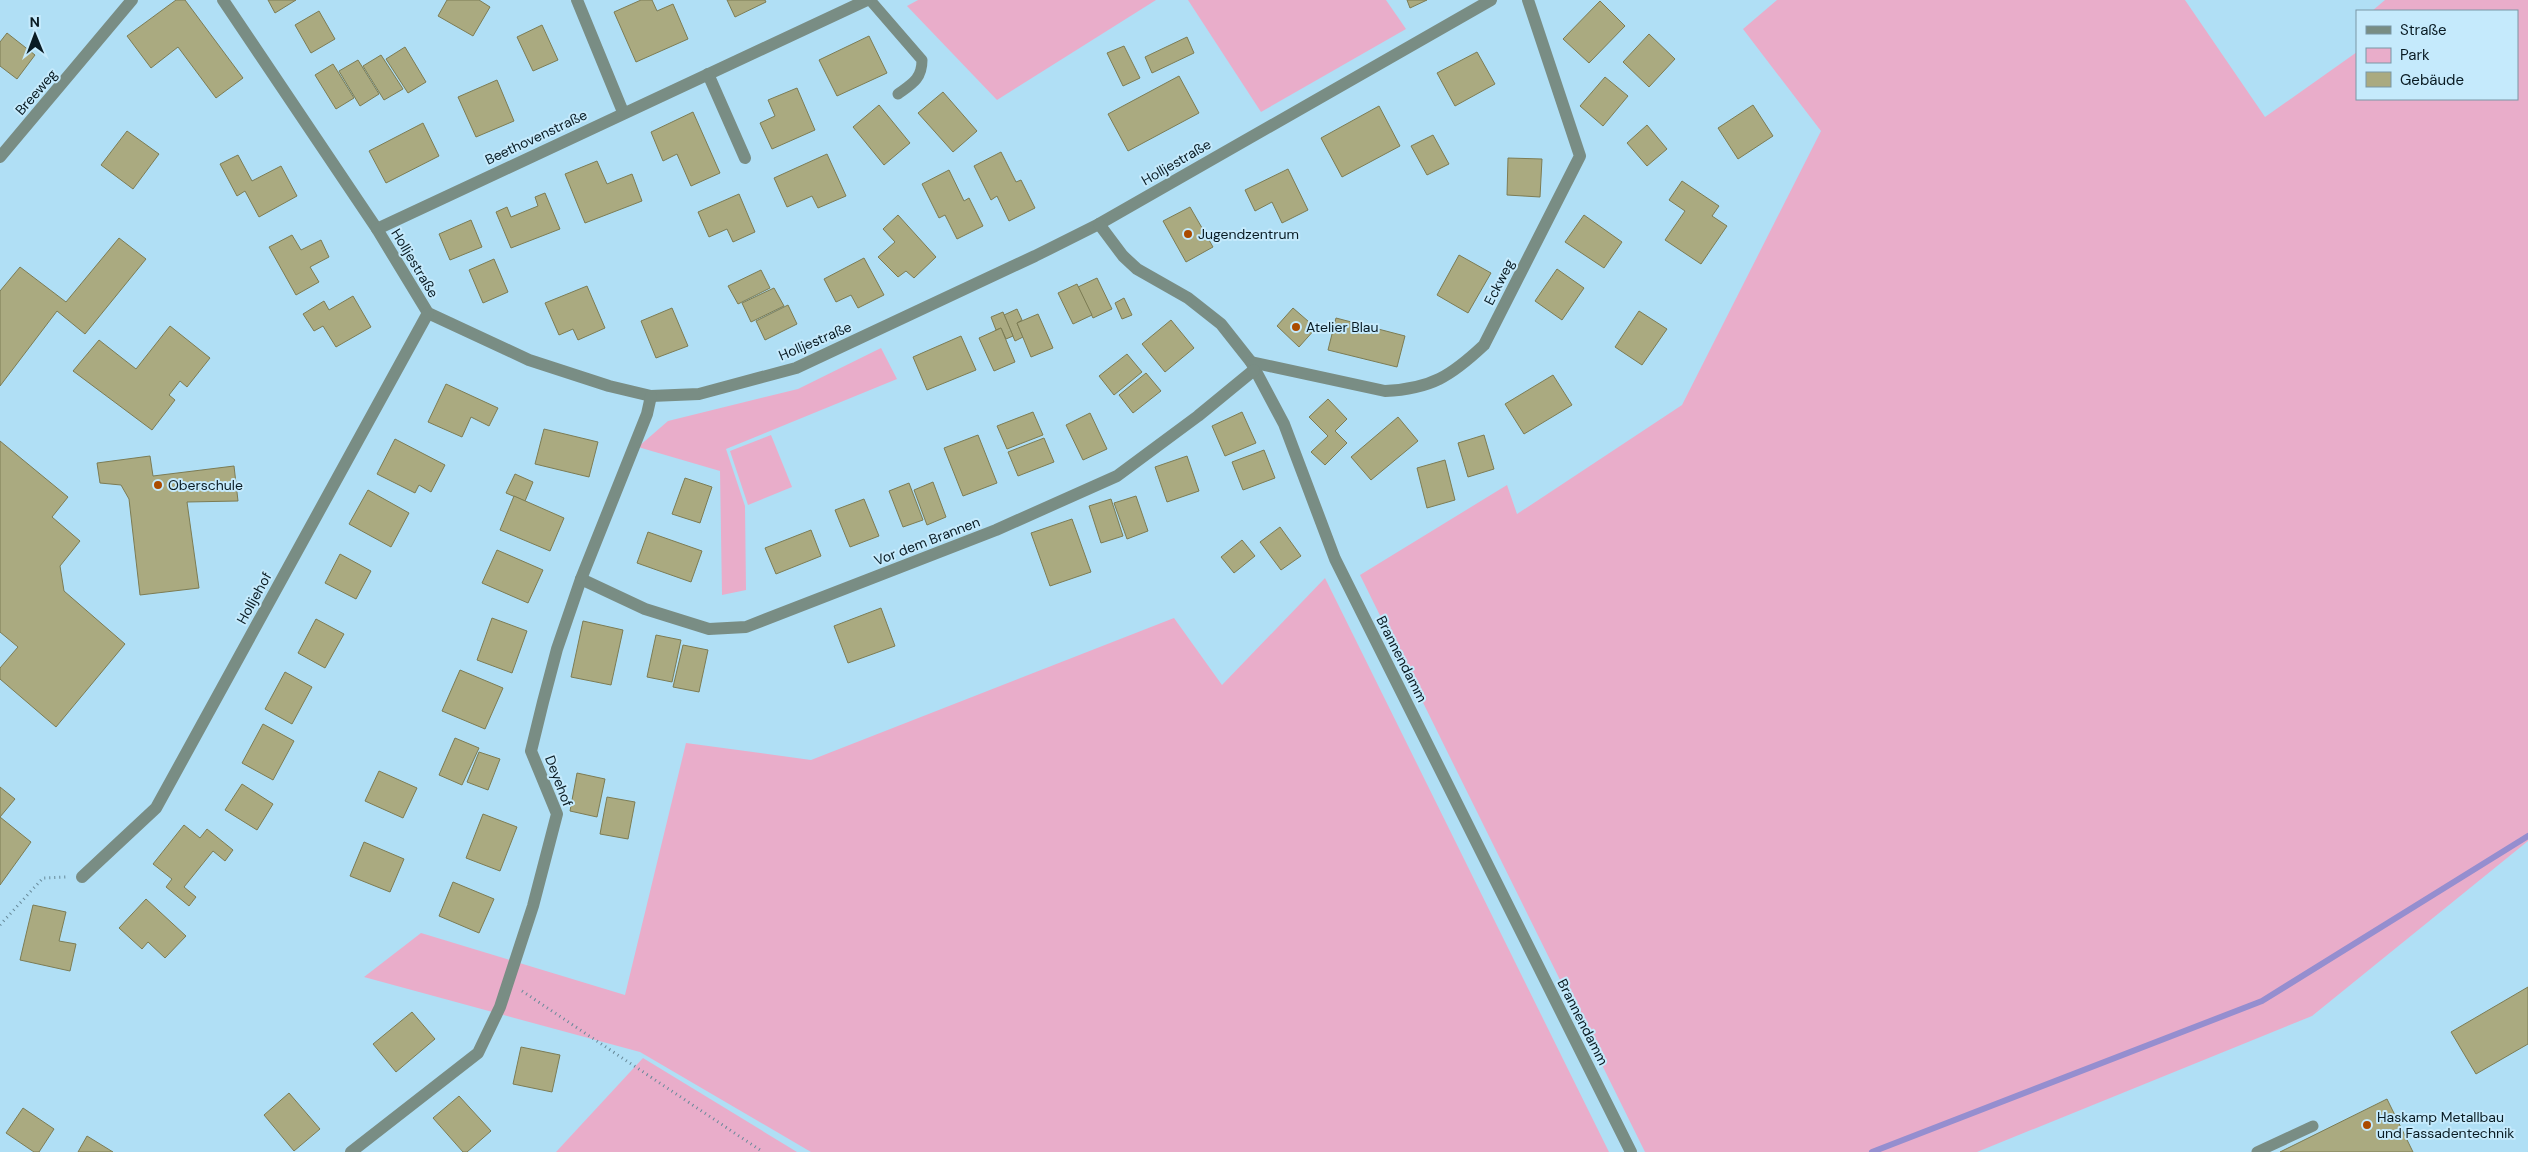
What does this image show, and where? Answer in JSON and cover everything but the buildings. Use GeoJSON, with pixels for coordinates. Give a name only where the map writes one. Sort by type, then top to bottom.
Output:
{"type":"FeatureCollection","features":[{"type":"Feature","properties":{"kind":"street","name":"Breeweg"},"geometry":{"type":"LineString","coordinates":[[0,157],[132,0]]}},
{"type":"Feature","properties":{"kind":"street","name":"Holljestraße"},"geometry":{"type":"LineString","coordinates":[[223,0],[377,228],[428,313],[529,360],[609,386],[651,396],[699,394],[796,368],[1035,256],[1099,224],[1491,0]]}},
{"type":"Feature","properties":{"kind":"street"},"geometry":{"type":"LineString","coordinates":[[577,0],[623,112]]}},
{"type":"Feature","properties":{"kind":"street","name":"Beethovenstraße"},"geometry":{"type":"LineString","coordinates":[[377,228],[623,112],[869,0]]}},
{"type":"Feature","properties":{"kind":"street","name":"Eckweg"},"geometry":{"type":"LineString","coordinates":[[1252,366],[1385,391],[1407,390],[1438,382],[1460,367],[1484,345],[1580,156],[1528,0]]}},
{"type":"Feature","properties":{"kind":"street"},"geometry":{"type":"LineString","coordinates":[[708,74],[745,158]]}},
{"type":"Feature","properties":{"kind":"street","name":"Brannendamm"},"geometry":{"type":"LineString","coordinates":[[1099,224],[1109,240],[1137,270],[1188,298],[1221,324],[1252,366],[1284,424],[1335,559],[1631,1152]]}},
{"type":"Feature","properties":{"kind":"street","name":"Holljehof"},"geometry":{"type":"LineString","coordinates":[[82,877],[156,808],[428,313]]}},
{"type":"Feature","properties":{"kind":"street","name":"Vor dem Brannen"},"geometry":{"type":"LineString","coordinates":[[581,579],[645,609],[709,629],[746,627],[996,530],[1117,476],[1198,416],[1252,366]]}},
{"type":"Feature","properties":{"kind":"street","name":"Deyehof"},"geometry":{"type":"LineString","coordinates":[[350,1152],[478,1053],[500,1007],[533,906],[558,814],[531,751],[557,649],[581,579],[647,414],[651,396]]}},
{"type":"Feature","properties":{"kind":"lane"},"geometry":{"type":"LineString","coordinates":[[869,0],[922,60],[922,71],[918,79],[898,94]]}},
{"type":"Feature","properties":{"kind":"lane"},"geometry":{"type":"LineString","coordinates":[[2257,1152],[2313,1126]]}},
{"type":"Feature","properties":{"kind":"path"},"geometry":{"type":"LineString","coordinates":[[0,926],[43,878],[82,877]]}},
{"type":"Feature","properties":{"kind":"path"},"geometry":{"type":"LineString","coordinates":[[509,982],[763,1152]]}},
{"type":"Feature","properties":{"kind":"green space"},"geometry":{"type":"Polygon","coordinates":[[[918,0],[1156,0],[997,100],[907,6],[918,0]]]}},
{"type":"Feature","properties":{"kind":"green space"},"geometry":{"type":"Polygon","coordinates":[[[1188,0],[1386,0],[1406,29],[1261,112],[1188,0]]]}},
{"type":"Feature","properties":{"kind":"green space"},"geometry":{"type":"Polygon","coordinates":[[[1777,0],[2185,0],[2265,117],[2356,53],[2356,100],[2518,100],[2518,10],[2373,10],[2385,0],[2528,0],[2528,841],[2312,1016],[1977,1152],[1645,1152],[1360,575],[1507,485],[1517,514],[1682,405],[1821,131],[1743,29],[1777,0]]]}},
{"type":"Feature","properties":{"kind":"green space"},"geometry":{"type":"Polygon","coordinates":[[[881,348],[897,379],[726,449],[745,506],[746,590],[722,595],[720,471],[638,447],[668,421],[798,389],[881,348]]]}},
{"type":"Feature","properties":{"kind":"green space"},"geometry":{"type":"Polygon","coordinates":[[[771,435],[792,487],[748,505],[730,451],[771,435]]]}},
{"type":"Feature","properties":{"kind":"green space"},"geometry":{"type":"Polygon","coordinates":[[[1325,578],[1609,1152],[811,1152],[640,1052],[364,977],[421,933],[625,995],[686,743],[811,760],[1174,618],[1222,685],[1325,578]]]}},
{"type":"Feature","properties":{"kind":"green space"},"geometry":{"type":"Polygon","coordinates":[[[643,1058],[797,1152],[556,1152],[643,1058]]]}},
{"type":"Feature","properties":{"kind":"waterway"},"geometry":{"type":"LineString","coordinates":[[1872,1152],[2262,1001],[2528,836]]}},
{"type":"Feature","properties":{"kind":"place","name":"Jugendzentrum"},"geometry":{"type":"Point","coordinates":[1188,234]}},
{"type":"Feature","properties":{"kind":"place","name":"Atelier Blau"},"geometry":{"type":"Point","coordinates":[1296,327]}},
{"type":"Feature","properties":{"kind":"place","name":"Oberschule"},"geometry":{"type":"Point","coordinates":[158,485]}},
{"type":"Feature","properties":{"kind":"place","name":"Haskamp Metallbau und Fassadentechnik"},"geometry":{"type":"Point","coordinates":[2367,1125]}}]}
